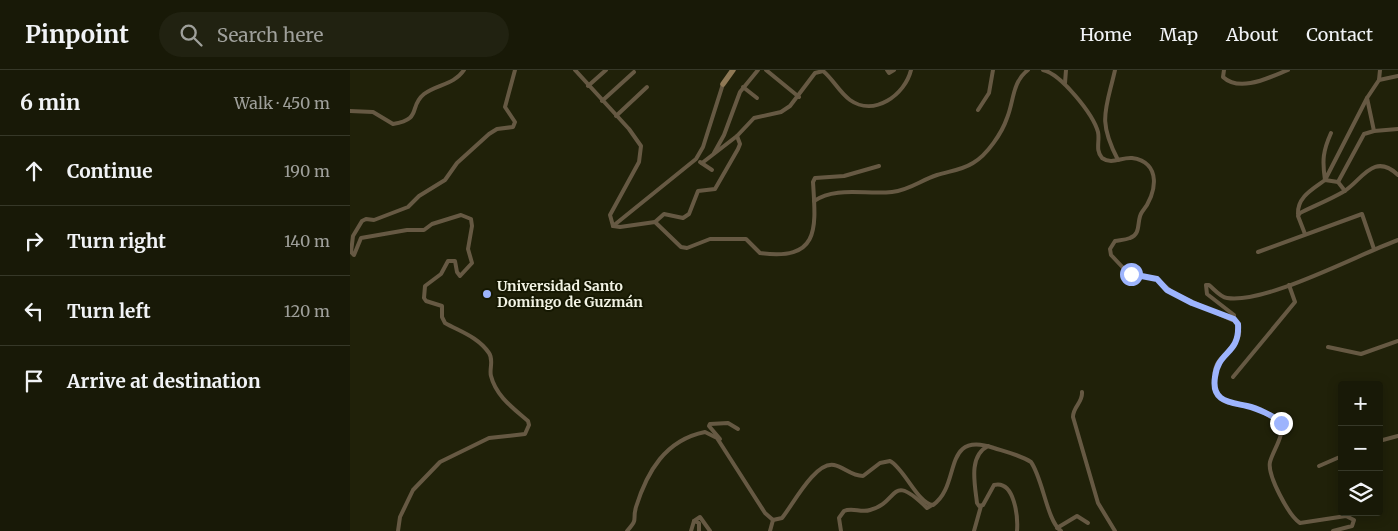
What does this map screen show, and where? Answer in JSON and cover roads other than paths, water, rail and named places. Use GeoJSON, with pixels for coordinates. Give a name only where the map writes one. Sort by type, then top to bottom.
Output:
{"type":"FeatureCollection","features":[{"type":"Feature","properties":{"kind":"street"},"geometry":{"type":"LineString","coordinates":[[350,111],[373,112],[393,124],[409,120],[413,116],[420,98],[426,93],[458,78],[464,70]]}},
{"type":"Feature","properties":{"kind":"street"},"geometry":{"type":"LineString","coordinates":[[398,531],[400,517],[413,490],[440,462],[489,438],[525,434],[529,425],[528,420],[500,395],[490,373],[491,356],[488,352],[471,335],[445,323],[442,306],[426,301],[424,298],[425,286],[441,274],[448,261],[455,261],[457,272],[460,276],[472,264],[468,249],[472,226],[470,219],[461,215],[432,224],[424,230],[407,230],[361,238],[354,255],[352,252],[353,236],[362,220],[374,220],[408,207],[419,196],[444,180],[458,163],[489,134],[497,129],[513,127],[515,122],[505,107],[515,70]]}},
{"type":"Feature","properties":{"kind":"street"},"geometry":{"type":"LineString","coordinates":[[575,70],[641,146],[642,153],[610,215],[613,226]]}},
{"type":"Feature","properties":{"kind":"street"},"geometry":{"type":"LineString","coordinates":[[588,86],[606,70]]}},
{"type":"Feature","properties":{"kind":"street"},"geometry":{"type":"LineString","coordinates":[[613,226],[696,159],[703,147],[723,84],[733,70]]}},
{"type":"Feature","properties":{"kind":"street"},"geometry":{"type":"LineString","coordinates":[[713,155],[724,135],[743,87],[758,70]]}},
{"type":"Feature","properties":{"kind":"street"},"geometry":{"type":"LineString","coordinates":[[766,70],[799,96]]}},
{"type":"Feature","properties":{"kind":"street"},"geometry":{"type":"LineString","coordinates":[[887,70],[889,73],[894,70]]}},
{"type":"Feature","properties":{"kind":"street"},"geometry":{"type":"LineString","coordinates":[[702,163],[737,136],[754,118],[781,112],[790,106],[815,73],[823,71],[851,101],[869,107],[885,102],[894,96],[905,84],[911,70]]}},
{"type":"Feature","properties":{"kind":"street"},"geometry":{"type":"LineString","coordinates":[[978,110],[989,93],[993,70]]}},
{"type":"Feature","properties":{"kind":"street"},"geometry":{"type":"LineString","coordinates":[[814,201],[834,192],[871,193],[906,190],[937,175],[959,170],[974,162],[986,151],[1004,125],[1014,90],[1028,70]]}},
{"type":"Feature","properties":{"kind":"street"},"geometry":{"type":"LineString","coordinates":[[1043,70],[1052,73],[1065,83],[1097,130],[1099,155],[1108,161],[1131,158],[1144,163],[1153,171],[1155,183],[1150,202],[1141,214],[1136,234],[1130,238],[1113,242],[1110,249],[1111,255],[1128,273],[1157,279],[1167,290],[1192,303],[1234,319]]}},
{"type":"Feature","properties":{"kind":"street"},"geometry":{"type":"LineString","coordinates":[[1065,83],[1066,70]]}},
{"type":"Feature","properties":{"kind":"street"},"geometry":{"type":"LineString","coordinates":[[1115,70],[1104,120],[1105,131],[1118,160]]}},
{"type":"Feature","properties":{"kind":"street"},"geometry":{"type":"LineString","coordinates":[[1224,70],[1223,77],[1240,83],[1253,83],[1288,70]]}},
{"type":"Feature","properties":{"kind":"street"},"geometry":{"type":"LineString","coordinates":[[1304,234],[1298,214],[1300,201],[1325,180],[1367,98],[1379,80],[1380,70]]}},
{"type":"Feature","properties":{"kind":"street"},"geometry":{"type":"LineString","coordinates":[[602,101],[634,72]]}},
{"type":"Feature","properties":{"kind":"street"},"geometry":{"type":"LineString","coordinates":[[1379,80],[1398,76]]}},
{"type":"Feature","properties":{"kind":"street"},"geometry":{"type":"LineString","coordinates":[[616,116],[647,87]]}},
{"type":"Feature","properties":{"kind":"street"},"geometry":{"type":"LineString","coordinates":[[743,87],[757,98]]}},
{"type":"Feature","properties":{"kind":"street"},"geometry":{"type":"LineString","coordinates":[[1367,98],[1374,131]]}},
{"type":"Feature","properties":{"kind":"street"},"geometry":{"type":"LineString","coordinates":[[1338,182],[1364,134],[1374,131],[1398,129]]}},
{"type":"Feature","properties":{"kind":"street"},"geometry":{"type":"LineString","coordinates":[[1325,180],[1322,161],[1323,151],[1332,133]]}},
{"type":"Feature","properties":{"kind":"street"},"geometry":{"type":"LineString","coordinates":[[613,226],[620,227],[655,222],[664,214],[683,218],[689,214],[698,191],[715,189],[738,149],[740,144],[737,136]]}},
{"type":"Feature","properties":{"kind":"street"},"geometry":{"type":"LineString","coordinates":[[696,159],[712,170]]}},
{"type":"Feature","properties":{"kind":"street"},"geometry":{"type":"LineString","coordinates":[[655,222],[662,226],[681,247],[687,248],[710,239],[746,239],[760,253],[790,254],[802,249],[811,239],[814,201],[813,182],[815,178],[844,176],[879,166]]}},
{"type":"Feature","properties":{"kind":"street"},"geometry":{"type":"LineString","coordinates":[[1298,214],[1345,191],[1367,170],[1375,167],[1392,169],[1398,175]]}},
{"type":"Feature","properties":{"kind":"street"},"geometry":{"type":"LineString","coordinates":[[1325,180],[1338,182],[1345,191]]}},
{"type":"Feature","properties":{"kind":"street"},"geometry":{"type":"LineString","coordinates":[[1258,252],[1362,214],[1374,249]]}},
{"type":"Feature","properties":{"kind":"street"},"geometry":{"type":"LineString","coordinates":[[1333,531],[1352,526],[1354,520],[1346,516],[1300,523],[1293,516],[1274,482],[1270,461],[1282,429],[1280,422],[1248,406],[1223,401],[1216,392],[1214,379],[1216,366],[1234,347],[1238,336],[1238,324],[1233,314],[1208,294],[1205,289],[1206,284],[1222,297],[1249,297],[1289,285],[1398,240]]}},
{"type":"Feature","properties":{"kind":"street"},"geometry":{"type":"LineString","coordinates":[[1233,377],[1295,302],[1289,285]]}},
{"type":"Feature","properties":{"kind":"street"},"geometry":{"type":"LineString","coordinates":[[1328,347],[1361,354],[1398,342]]}},
{"type":"Feature","properties":{"kind":"street"},"geometry":{"type":"LineString","coordinates":[[1082,392],[1082,400],[1074,409],[1073,417],[1088,474],[1098,503],[1115,531]]}},
{"type":"Feature","properties":{"kind":"street"},"geometry":{"type":"LineString","coordinates":[[738,429],[728,423],[709,425],[718,436],[735,470],[750,488],[765,513],[773,520]]}},
{"type":"Feature","properties":{"kind":"street"},"geometry":{"type":"LineString","coordinates":[[627,531],[635,523],[637,507],[643,488],[661,456],[688,437],[705,432],[715,436],[724,448]]}},
{"type":"Feature","properties":{"kind":"street"},"geometry":{"type":"LineString","coordinates":[[1383,439],[1391,436],[1398,436]]}},
{"type":"Feature","properties":{"kind":"street"},"geometry":{"type":"LineString","coordinates":[[841,531],[840,518],[844,511],[873,510],[896,490],[903,490],[911,494],[927,508],[937,502],[961,450],[975,444],[1020,456],[1032,464],[1047,500],[1054,524],[1059,530],[1077,516],[1088,523]]}},
{"type":"Feature","properties":{"kind":"street"},"geometry":{"type":"LineString","coordinates":[[980,506],[977,503],[976,492],[976,459],[980,450],[988,446]]}},
{"type":"Feature","properties":{"kind":"street"},"geometry":{"type":"LineString","coordinates":[[1318,466],[1338,458]]}},
{"type":"Feature","properties":{"kind":"street"},"geometry":{"type":"LineString","coordinates":[[773,520],[782,518],[805,486],[821,468],[830,464],[860,476],[866,475],[880,463],[892,462],[927,503],[932,505]]}},
{"type":"Feature","properties":{"kind":"street"},"geometry":{"type":"LineString","coordinates":[[974,531],[980,506],[993,486],[998,484],[1004,487],[1010,494],[1017,510],[1017,531]]}},
{"type":"Feature","properties":{"kind":"street"},"geometry":{"type":"LineString","coordinates":[[691,531],[694,521],[700,517],[710,531]]}},
{"type":"Feature","properties":{"kind":"street"},"geometry":{"type":"LineString","coordinates":[[770,531],[773,520]]}},
{"type":"Feature","properties":{"kind":"street"},"geometry":{"type":"LineString","coordinates":[[694,521],[699,523],[699,531]]}},
{"type":"Feature","properties":{"kind":"place","name":"Universidad Santo Domingo de Guzmán"},"geometry":{"type":"Point","coordinates":[487,294]}}]}
